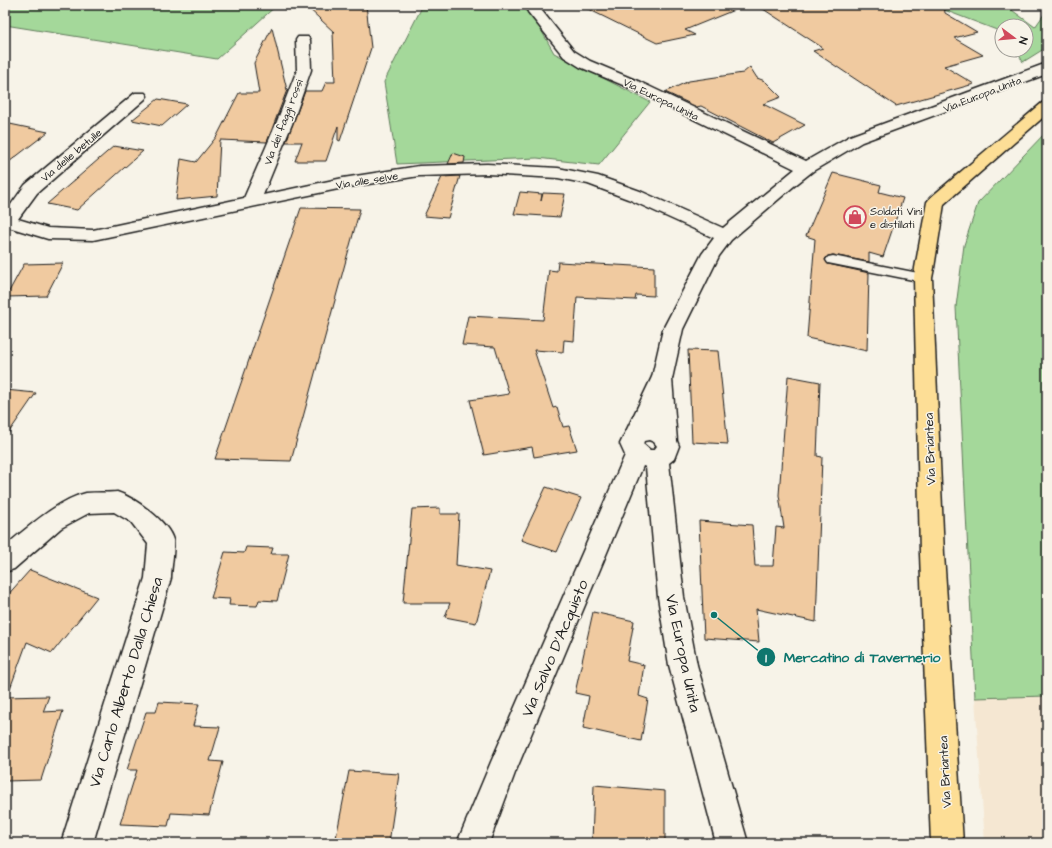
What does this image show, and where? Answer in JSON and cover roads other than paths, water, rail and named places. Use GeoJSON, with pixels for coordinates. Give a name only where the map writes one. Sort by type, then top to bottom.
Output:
{"type":"FeatureCollection","features":[{"type":"Feature","properties":{"kind":"main road","name":"Via Briantea"},"geometry":{"type":"LineString","coordinates":[[947,843],[932,548],[923,278],[925,258],[934,222],[936,202],[1047,106]]}},
{"type":"Feature","properties":{"kind":"street","name":"Via Europa Unita"},"geometry":{"type":"LineString","coordinates":[[533,9],[568,54],[585,64],[635,85],[807,168]]}},
{"type":"Feature","properties":{"kind":"street","name":"Via dei faggi rossi"},"geometry":{"type":"LineString","coordinates":[[251,202],[284,124],[304,70],[303,40]]}},
{"type":"Feature","properties":{"kind":"street","name":"Via Europa Unita"},"geometry":{"type":"LineString","coordinates":[[732,843],[683,665],[671,597],[649,447],[662,377],[673,329],[711,254],[725,236],[788,182],[807,168],[856,140],[998,88],[1039,72],[1047,67]]}},
{"type":"Feature","properties":{"kind":"street","name":"Via delle betulle"},"geometry":{"type":"LineString","coordinates":[[7,220],[30,189],[140,96]]}},
{"type":"Feature","properties":{"kind":"street","name":"Via alle selve"},"geometry":{"type":"LineString","coordinates":[[7,220],[38,232],[66,237],[94,235],[343,183],[419,171],[487,169],[558,173],[592,180],[634,195],[725,236]]}},
{"type":"Feature","properties":{"kind":"street","name":"Via Europa Unita"},"geometry":{"type":"LineString","coordinates":[[649,447],[662,377]]}},
{"type":"Feature","properties":{"kind":"street","name":"Via Salvo D'Acquisto"},"geometry":{"type":"LineString","coordinates":[[473,843],[501,772],[649,447]]}},
{"type":"Feature","properties":{"kind":"street","name":"Via Carlo Alberto Dalla Chiesa"},"geometry":{"type":"LineString","coordinates":[[5,561],[52,521],[86,503],[117,502],[139,515],[161,541],[158,578],[77,843]]}},
{"type":"Feature","properties":{"kind":"lane"},"geometry":{"type":"LineString","coordinates":[[833,260],[923,278]]}},
{"type":"Feature","properties":{"kind":"place","name":"Soldati Vini e distillati"},"geometry":{"type":"Point","coordinates":[855,217]}},
{"type":"Feature","properties":{"kind":"place","name":"Mercatino di Tavernerio"},"geometry":{"type":"Point","coordinates":[714,615]}}]}
